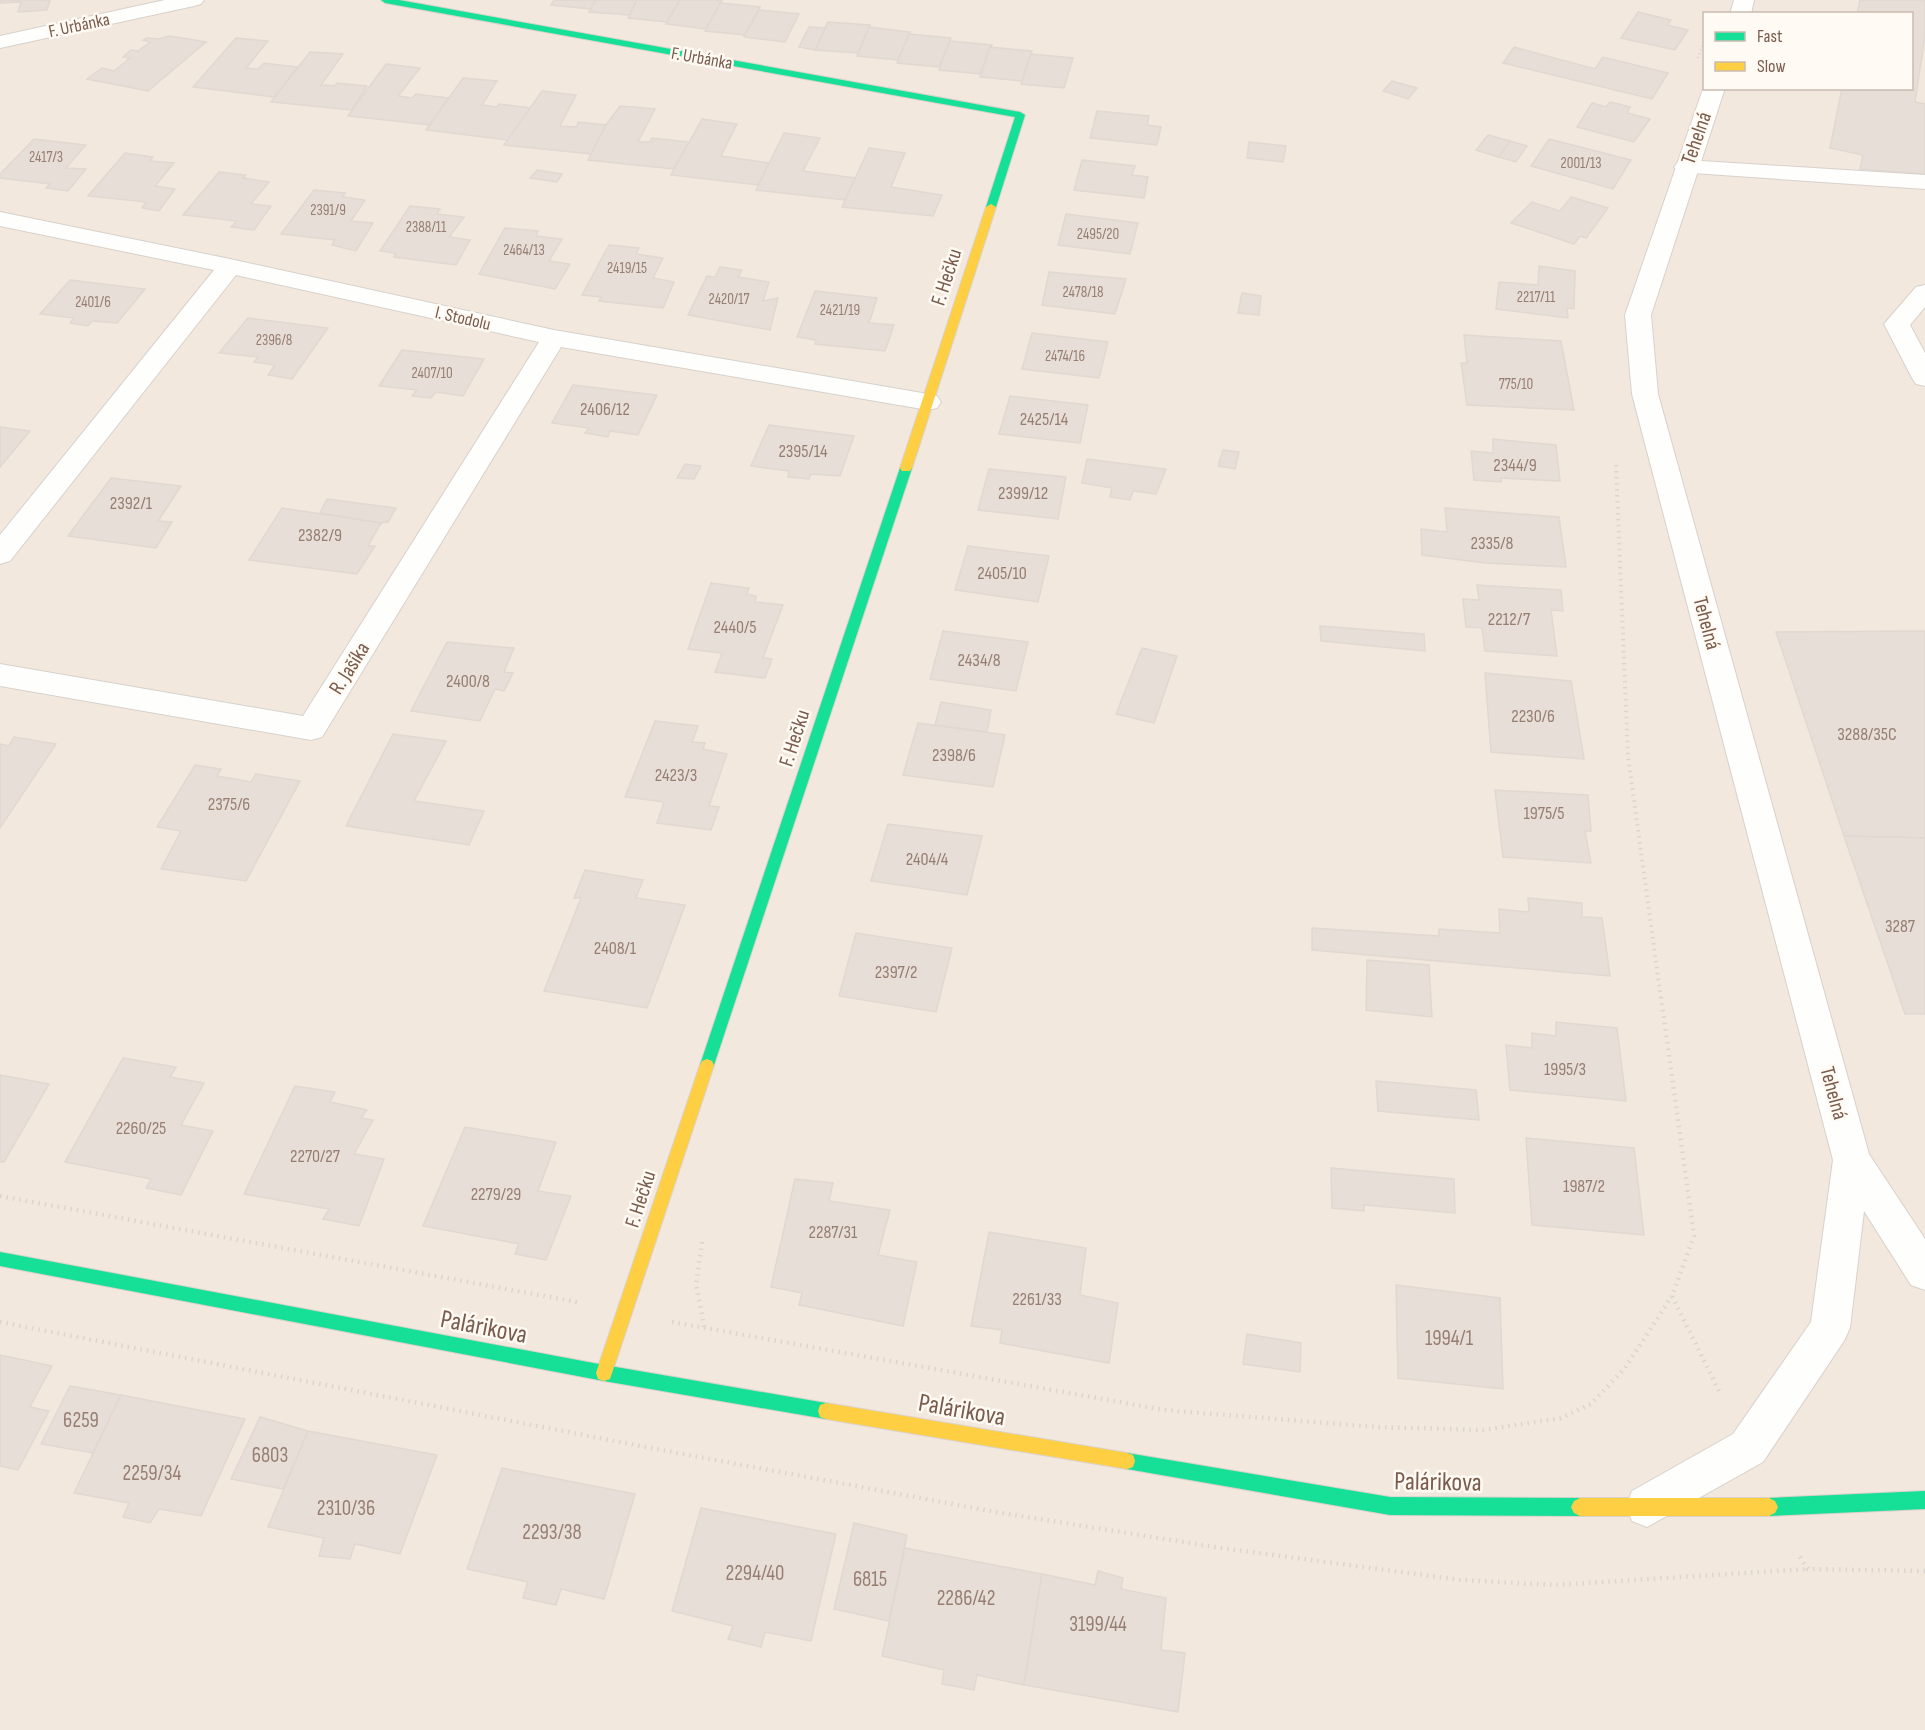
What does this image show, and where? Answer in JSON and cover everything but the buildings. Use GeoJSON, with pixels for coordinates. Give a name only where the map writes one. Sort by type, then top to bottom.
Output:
{"type":"FeatureCollection","features":[{"type":"Feature","properties":{"kind":"street","name":"F. Urbánka"},"geometry":{"type":"LineString","coordinates":[[0,42],[194,0]]}},
{"type":"Feature","properties":{"kind":"street","name":"F. Urbánka"},"geometry":{"type":"LineString","coordinates":[[385,0],[1020,115]]}},
{"type":"Feature","properties":{"kind":"street","name":"Tehelná"},"geometry":{"type":"LineString","coordinates":[[1703,86],[1686,167],[1638,315],[1645,394],[1852,1160],[1925,1272]]}},
{"type":"Feature","properties":{"kind":"street","name":"F. Hečku"},"geometry":{"type":"LineString","coordinates":[[604,1373],[928,402],[1020,115]]}},
{"type":"Feature","properties":{"kind":"street"},"geometry":{"type":"LineString","coordinates":[[1686,167],[1925,182]]}},
{"type":"Feature","properties":{"kind":"street","name":"I. Stodolu"},"geometry":{"type":"LineString","coordinates":[[0,219],[230,266],[554,338],[928,402]]}},
{"type":"Feature","properties":{"kind":"street"},"geometry":{"type":"LineString","coordinates":[[0,554],[230,266]]}},
{"type":"Feature","properties":{"kind":"street"},"geometry":{"type":"LineString","coordinates":[[1925,292],[1897,324],[1925,378]]}},
{"type":"Feature","properties":{"kind":"street","name":"R. Jašíka"},"geometry":{"type":"LineString","coordinates":[[0,675],[311,729],[554,338]]}},
{"type":"Feature","properties":{"kind":"street","name":"Tehelná"},"geometry":{"type":"LineString","coordinates":[[1647,1506],[1748,1448],[1830,1328],[1852,1160]]}},
{"type":"Feature","properties":{"kind":"street","name":"Palárikova"},"geometry":{"type":"LineString","coordinates":[[0,1258],[604,1373],[1390,1506],[1767,1507],[1925,1500]]}},
{"type":"Feature","properties":{"kind":"path"},"geometry":{"type":"LineString","coordinates":[[0,1196],[624,1311],[705,1330],[908,1362],[1164,1410],[1377,1426],[1483,1430],[1561,1418],[1591,1404],[1625,1368],[1672,1296],[1694,1236],[1628,756],[1615,459]]}},
{"type":"Feature","properties":{"kind":"path"},"geometry":{"type":"LineString","coordinates":[[1672,1296],[1748,1448]]}},
{"type":"Feature","properties":{"kind":"path"},"geometry":{"type":"LineString","coordinates":[[0,1322],[673,1453],[996,1512],[1221,1548],[1461,1580],[1555,1585],[1808,1569],[1925,1571]]}},
{"type":"Feature","properties":{"kind":"path"},"geometry":{"type":"LineString","coordinates":[[1767,1507],[1808,1569]]}},
{"type":"Feature","properties":{"kind":"shaded area"},"geometry":{"type":"Polygon","coordinates":[[[0,0],[1925,0],[1925,1730],[0,1730],[0,0]]]}},
{"type":"Feature","properties":{"kind":"traffic: fast"},"geometry":{"type":"LineString","coordinates":[[385,0],[1020,115],[991,207]]}},
{"type":"Feature","properties":{"kind":"traffic: fast"},"geometry":{"type":"LineString","coordinates":[[707,1065],[906,468]]}},
{"type":"Feature","properties":{"kind":"traffic: fast"},"geometry":{"type":"LineString","coordinates":[[0,1259],[604,1373],[826,1411]]}},
{"type":"Feature","properties":{"kind":"traffic: fast"},"geometry":{"type":"LineString","coordinates":[[1127,1461],[1390,1506],[1580,1507]]}},
{"type":"Feature","properties":{"kind":"traffic: fast"},"geometry":{"type":"LineString","coordinates":[[1769,1507],[1925,1500]]}},
{"type":"Feature","properties":{"kind":"traffic: slow"},"geometry":{"type":"LineString","coordinates":[[906,468],[991,207]]}},
{"type":"Feature","properties":{"kind":"traffic: slow"},"geometry":{"type":"LineString","coordinates":[[604,1373],[707,1065]]}},
{"type":"Feature","properties":{"kind":"traffic: slow"},"geometry":{"type":"LineString","coordinates":[[826,1411],[1127,1461]]}},
{"type":"Feature","properties":{"kind":"traffic: slow"},"geometry":{"type":"LineString","coordinates":[[1580,1507],[1769,1507]]}}]}
